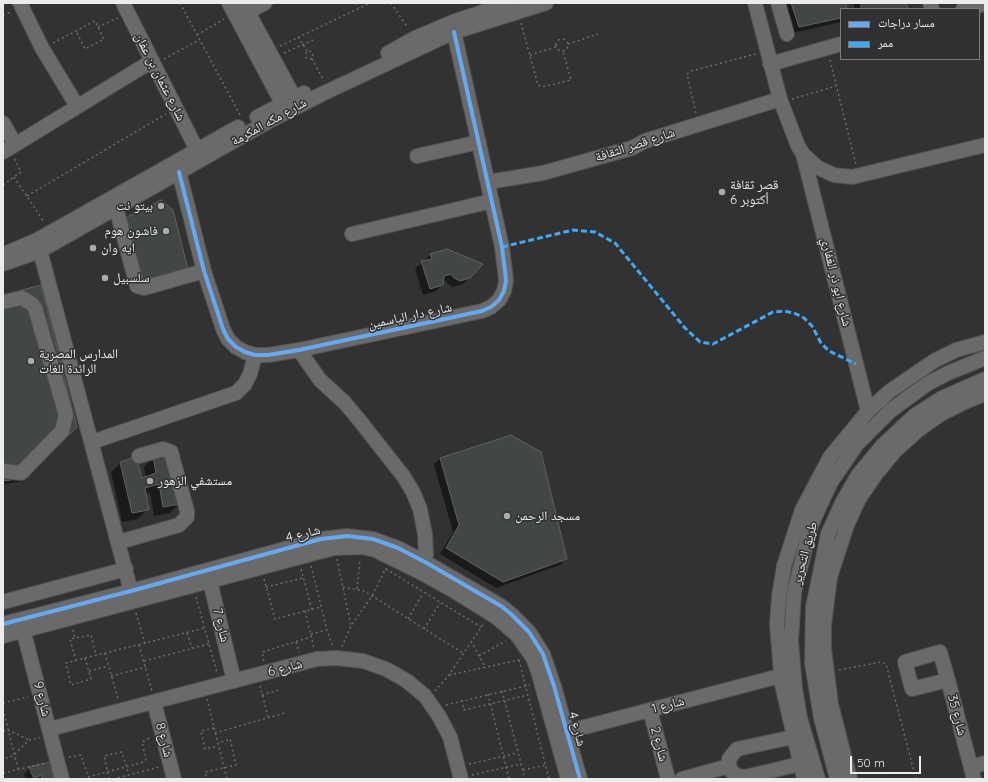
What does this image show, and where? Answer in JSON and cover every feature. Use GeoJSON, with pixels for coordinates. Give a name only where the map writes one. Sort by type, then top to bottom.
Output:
{"type":"FeatureCollection","features":[{"type":"Feature","properties":{"kind":"street"},"geometry":{"type":"LineString","coordinates":[[20,3],[42,48],[77,106]]}},
{"type":"Feature","properties":{"kind":"street"},"geometry":{"type":"LineString","coordinates":[[238,10],[265,3]]}},
{"type":"Feature","properties":{"kind":"street","name":"شارع مكه المكرمة"},"geometry":{"type":"LineString","coordinates":[[3,254],[38,246],[51,232],[244,124],[288,100],[373,61],[415,38],[455,21],[546,3]]}},
{"type":"Feature","properties":{"kind":"street","name":"شارع ابو ذر الغفاري"},"geometry":{"type":"LineString","coordinates":[[755,3],[780,101],[798,146],[803,154],[817,167],[843,176],[859,176],[985,145]]}},
{"type":"Feature","properties":{"kind":"street"},"geometry":{"type":"LineString","coordinates":[[967,8],[985,4]]}},
{"type":"Feature","properties":{"kind":"street"},"geometry":{"type":"LineString","coordinates":[[759,17],[779,7],[787,34]]}},
{"type":"Feature","properties":{"kind":"street","name":"شارع عثمان بن عفان"},"geometry":{"type":"LineString","coordinates":[[126,8],[197,150]]}},
{"type":"Feature","properties":{"kind":"street","name":"شارع مكه المكرمة"},"geometry":{"type":"LineString","coordinates":[[3,264],[116,208],[296,106],[454,32],[515,8]]}},
{"type":"Feature","properties":{"kind":"street"},"geometry":{"type":"LineString","coordinates":[[238,10],[271,54],[288,100]]}},
{"type":"Feature","properties":{"kind":"street"},"geometry":{"type":"LineString","coordinates":[[238,10],[288,100]]}},
{"type":"Feature","properties":{"kind":"street","name":"شارع دار الياسمين"},"geometry":{"type":"LineString","coordinates":[[179,172],[204,270],[223,329],[228,339],[236,347],[245,352],[255,355],[299,350],[482,311],[491,307],[501,296],[506,281],[502,247],[454,32]]}},
{"type":"Feature","properties":{"kind":"street"},"geometry":{"type":"LineString","coordinates":[[768,57],[827,48],[840,44]]}},
{"type":"Feature","properties":{"kind":"street"},"geometry":{"type":"LineString","coordinates":[[3,123],[9,148],[77,106],[153,63]]}},
{"type":"Feature","properties":{"kind":"street","name":"شارع قصر الثقافة"},"geometry":{"type":"LineString","coordinates":[[488,182],[542,173],[632,148],[645,141],[780,101]]}},
{"type":"Feature","properties":{"kind":"street"},"geometry":{"type":"LineString","coordinates":[[417,156],[479,142]]}},
{"type":"Feature","properties":{"kind":"street","name":"شارع ابو ذر الغفاري"},"geometry":{"type":"LineString","coordinates":[[803,154],[868,411]]}},
{"type":"Feature","properties":{"kind":"street"},"geometry":{"type":"LineString","coordinates":[[352,234],[492,201]]}},
{"type":"Feature","properties":{"kind":"street"},"geometry":{"type":"LineString","coordinates":[[116,208],[137,286],[144,288],[204,270]]}},
{"type":"Feature","properties":{"kind":"street"},"geometry":{"type":"LineString","coordinates":[[38,246],[119,542],[132,596]]}},
{"type":"Feature","properties":{"kind":"street"},"geometry":{"type":"LineString","coordinates":[[3,302],[22,298],[32,304],[35,308],[66,415],[64,427],[57,438],[20,473],[3,471]]}},
{"type":"Feature","properties":{"kind":"street"},"geometry":{"type":"LineString","coordinates":[[804,779],[803,757],[793,737],[780,676],[777,626],[779,596],[786,558],[802,510],[830,457],[868,411],[890,391],[934,360],[956,350],[985,342]]}},
{"type":"Feature","properties":{"kind":"street"},"geometry":{"type":"LineString","coordinates":[[299,350],[320,380],[345,403],[360,421],[410,487],[420,509],[425,534],[422,567]]}},
{"type":"Feature","properties":{"kind":"street"},"geometry":{"type":"LineString","coordinates":[[92,442],[236,393],[245,384],[250,374],[255,355]]}},
{"type":"Feature","properties":{"kind":"street","name":"طريق التحرير"},"geometry":{"type":"LineString","coordinates":[[818,779],[803,757],[791,640],[794,594],[811,525],[830,482],[857,444],[890,411],[908,397],[948,373],[985,358]]}},
{"type":"Feature","properties":{"kind":"street","name":"طريق التحرير"},"geometry":{"type":"LineString","coordinates":[[837,779],[821,718],[812,663],[813,607],[828,534],[842,502],[858,474],[883,445],[914,416],[942,398],[985,378]]}},
{"type":"Feature","properties":{"kind":"street"},"geometry":{"type":"LineString","coordinates":[[850,779],[831,704],[826,673],[824,625],[830,577],[846,525],[876,474],[890,457],[917,432],[941,414],[985,394]]}},
{"type":"Feature","properties":{"kind":"street"},"geometry":{"type":"LineString","coordinates":[[119,542],[179,525],[187,517],[187,511],[171,452],[163,449],[140,456]]}},
{"type":"Feature","properties":{"kind":"street","name":"شارع 4"},"geometry":{"type":"LineString","coordinates":[[3,636],[22,625],[208,575],[321,539],[360,536],[386,543],[496,617],[517,635],[526,659],[542,683],[580,779]]}},
{"type":"Feature","properties":{"kind":"street","name":"شارع 4"},"geometry":{"type":"LineString","coordinates":[[132,596],[193,586],[208,575],[261,568],[334,548],[362,547],[387,563],[422,567],[500,606],[511,614],[529,632],[543,654],[562,733],[568,779]]}},
{"type":"Feature","properties":{"kind":"street"},"geometry":{"type":"LineString","coordinates":[[786,558],[803,555]]}},
{"type":"Feature","properties":{"kind":"street"},"geometry":{"type":"LineString","coordinates":[[3,602],[126,569]]}},
{"type":"Feature","properties":{"kind":"street","name":"شارع 7"},"geometry":{"type":"LineString","coordinates":[[208,575],[234,681]]}},
{"type":"Feature","properties":{"kind":"street","name":"شارع 4"},"geometry":{"type":"LineString","coordinates":[[3,624],[22,625]]}},
{"type":"Feature","properties":{"kind":"street","name":"شارع 9"},"geometry":{"type":"LineString","coordinates":[[22,625],[62,779]]}},
{"type":"Feature","properties":{"kind":"street","name":"شارع 35"},"geometry":{"type":"LineString","coordinates":[[948,680],[914,689],[911,687],[905,662],[939,652],[948,680],[973,773]]}},
{"type":"Feature","properties":{"kind":"street","name":"شارع 6"},"geometry":{"type":"LineString","coordinates":[[50,729],[317,659],[337,658],[364,661],[386,668],[407,681],[425,696],[439,716],[450,737],[459,774]]}},
{"type":"Feature","properties":{"kind":"street","name":"شارع 1"},"geometry":{"type":"LineString","coordinates":[[562,733],[780,676]]}},
{"type":"Feature","properties":{"kind":"street","name":"شارع 8"},"geometry":{"type":"LineString","coordinates":[[155,702],[174,779]]}},
{"type":"Feature","properties":{"kind":"street","name":"شارع 2"},"geometry":{"type":"LineString","coordinates":[[650,710],[668,779]]}},
{"type":"Feature","properties":{"kind":"street"},"geometry":{"type":"LineString","coordinates":[[793,737],[737,749],[729,759],[729,766],[732,772],[738,776],[745,777],[803,757]]}},
{"type":"Feature","properties":{"kind":"street"},"geometry":{"type":"LineString","coordinates":[[973,773],[985,763]]}},
{"type":"Feature","properties":{"kind":"street"},"geometry":{"type":"LineString","coordinates":[[682,779],[729,766]]}},
{"type":"Feature","properties":{"kind":"path"},"geometry":{"type":"LineString","coordinates":[[180,3],[244,124]]}},
{"type":"Feature","properties":{"kind":"path"},"geometry":{"type":"LineString","coordinates":[[356,3],[359,8]]}},
{"type":"Feature","properties":{"kind":"path"},"geometry":{"type":"LineString","coordinates":[[271,54],[298,37],[370,3]]}},
{"type":"Feature","properties":{"kind":"path"},"geometry":{"type":"LineString","coordinates":[[392,3],[415,38]]}},
{"type":"Feature","properties":{"kind":"path"},"geometry":{"type":"LineString","coordinates":[[98,28],[126,8]]}},
{"type":"Feature","properties":{"kind":"path"},"geometry":{"type":"LineString","coordinates":[[515,8],[538,85],[545,88],[571,80],[563,51]]}},
{"type":"Feature","properties":{"kind":"path"},"geometry":{"type":"LineString","coordinates":[[197,35],[238,10]]}},
{"type":"Feature","properties":{"kind":"path"},"geometry":{"type":"LineString","coordinates":[[42,48],[95,21],[104,39],[85,49],[76,31]]}},
{"type":"Feature","properties":{"kind":"path"},"geometry":{"type":"LineString","coordinates":[[563,51],[567,48],[568,44],[598,34]]}},
{"type":"Feature","properties":{"kind":"path"},"geometry":{"type":"LineString","coordinates":[[298,37],[307,52],[306,58],[312,59]]}},
{"type":"Feature","properties":{"kind":"path"},"geometry":{"type":"LineString","coordinates":[[556,47],[557,42],[561,39],[565,40],[568,44]]}},
{"type":"Feature","properties":{"kind":"path"},"geometry":{"type":"LineString","coordinates":[[153,63],[200,40]]}},
{"type":"Feature","properties":{"kind":"path"},"geometry":{"type":"LineString","coordinates":[[271,54],[303,45],[313,40]]}},
{"type":"Feature","properties":{"kind":"path"},"geometry":{"type":"LineString","coordinates":[[530,55],[556,47]]}},
{"type":"Feature","properties":{"kind":"path"},"geometry":{"type":"LineString","coordinates":[[556,47],[563,51]]}},
{"type":"Feature","properties":{"kind":"path"},"geometry":{"type":"LineString","coordinates":[[827,48],[859,176]]}},
{"type":"Feature","properties":{"kind":"path"},"geometry":{"type":"LineString","coordinates":[[307,52],[310,51],[313,53],[312,59],[325,84]]}},
{"type":"Feature","properties":{"kind":"path"},"geometry":{"type":"LineString","coordinates":[[699,124],[687,74],[691,71],[768,57]]}},
{"type":"Feature","properties":{"kind":"path"},"geometry":{"type":"LineString","coordinates":[[780,101],[836,86]]}},
{"type":"Feature","properties":{"kind":"path"},"geometry":{"type":"LineString","coordinates":[[27,196],[176,108]]}},
{"type":"Feature","properties":{"kind":"path"},"geometry":{"type":"LineString","coordinates":[[3,185],[21,172],[9,148]]}},
{"type":"Feature","properties":{"kind":"path"},"geometry":{"type":"LineString","coordinates":[[14,177],[51,232]]}},
{"type":"Feature","properties":{"kind":"path"},"geometry":{"type":"LineString","coordinates":[[357,589],[362,547]]}},
{"type":"Feature","properties":{"kind":"path"},"geometry":{"type":"LineString","coordinates":[[334,548],[344,588],[351,626]]}},
{"type":"Feature","properties":{"kind":"path"},"geometry":{"type":"LineString","coordinates":[[303,556],[304,578],[312,610]]}},
{"type":"Feature","properties":{"kind":"path"},"geometry":{"type":"LineString","coordinates":[[303,556],[337,658]]}},
{"type":"Feature","properties":{"kind":"path"},"geometry":{"type":"LineString","coordinates":[[337,658],[351,626],[372,596],[387,563],[423,593],[481,627]]}},
{"type":"Feature","properties":{"kind":"path"},"geometry":{"type":"LineString","coordinates":[[261,568],[275,619],[321,607]]}},
{"type":"Feature","properties":{"kind":"path"},"geometry":{"type":"LineString","coordinates":[[266,587],[304,578]]}},
{"type":"Feature","properties":{"kind":"path"},"geometry":{"type":"LineString","coordinates":[[193,586],[220,685]]}},
{"type":"Feature","properties":{"kind":"path"},"geometry":{"type":"LineString","coordinates":[[344,588],[357,589],[372,596],[463,653]]}},
{"type":"Feature","properties":{"kind":"path"},"geometry":{"type":"LineString","coordinates":[[408,618],[423,593]]}},
{"type":"Feature","properties":{"kind":"path"},"geometry":{"type":"LineString","coordinates":[[132,596],[145,643]]}},
{"type":"Feature","properties":{"kind":"path"},"geometry":{"type":"LineString","coordinates":[[424,629],[440,603]]}},
{"type":"Feature","properties":{"kind":"path"},"geometry":{"type":"LineString","coordinates":[[305,611],[317,659]]}},
{"type":"Feature","properties":{"kind":"path"},"geometry":{"type":"LineString","coordinates":[[425,696],[434,692],[448,675],[488,619],[496,617]]}},
{"type":"Feature","properties":{"kind":"path"},"geometry":{"type":"LineString","coordinates":[[85,658],[91,679],[71,685],[66,663],[85,658],[96,656],[205,628]]}},
{"type":"Feature","properties":{"kind":"path"},"geometry":{"type":"LineString","coordinates":[[311,634],[327,630]]}},
{"type":"Feature","properties":{"kind":"path"},"geometry":{"type":"LineString","coordinates":[[187,632],[192,648]]}},
{"type":"Feature","properties":{"kind":"path"},"geometry":{"type":"LineString","coordinates":[[76,661],[70,639],[91,635],[96,656]]}},
{"type":"Feature","properties":{"kind":"path"},"geometry":{"type":"LineString","coordinates":[[479,656],[517,635]]}},
{"type":"Feature","properties":{"kind":"path"},"geometry":{"type":"LineString","coordinates":[[268,717],[262,695],[262,652],[311,638]]}},
{"type":"Feature","properties":{"kind":"path"},"geometry":{"type":"LineString","coordinates":[[471,641],[486,667]]}},
{"type":"Feature","properties":{"kind":"path"},"geometry":{"type":"LineString","coordinates":[[144,660],[209,644]]}},
{"type":"Feature","properties":{"kind":"path"},"geometry":{"type":"LineString","coordinates":[[139,645],[155,702]]}},
{"type":"Feature","properties":{"kind":"path"},"geometry":{"type":"LineString","coordinates":[[105,653],[121,710]]}},
{"type":"Feature","properties":{"kind":"path"},"geometry":{"type":"LineString","coordinates":[[448,675],[526,659],[526,686],[549,779]]}},
{"type":"Feature","properties":{"kind":"path"},"geometry":{"type":"LineString","coordinates":[[826,673],[881,662],[886,664],[916,779]]}},
{"type":"Feature","properties":{"kind":"path"},"geometry":{"type":"LineString","coordinates":[[89,671],[108,666]]}},
{"type":"Feature","properties":{"kind":"path"},"geometry":{"type":"LineString","coordinates":[[111,676],[146,667]]}},
{"type":"Feature","properties":{"kind":"path"},"geometry":{"type":"LineString","coordinates":[[439,716],[440,711],[445,705],[488,694],[542,683]]}},
{"type":"Feature","properties":{"kind":"path"},"geometry":{"type":"LineString","coordinates":[[204,689],[227,779]]}},
{"type":"Feature","properties":{"kind":"path"},"geometry":{"type":"LineString","coordinates":[[262,695],[279,690]]}},
{"type":"Feature","properties":{"kind":"path"},"geometry":{"type":"LineString","coordinates":[[502,691],[525,779]]}},
{"type":"Feature","properties":{"kind":"path"},"geometry":{"type":"LineString","coordinates":[[3,703],[40,694]]}},
{"type":"Feature","properties":{"kind":"path"},"geometry":{"type":"LineString","coordinates":[[488,694],[509,779]]}},
{"type":"Feature","properties":{"kind":"path"},"geometry":{"type":"LineString","coordinates":[[462,700],[464,710],[528,695]]}},
{"type":"Feature","properties":{"kind":"path"},"geometry":{"type":"LineString","coordinates":[[3,709],[18,769]]}},
{"type":"Feature","properties":{"kind":"path"},"geometry":{"type":"LineString","coordinates":[[216,733],[285,713]]}},
{"type":"Feature","properties":{"kind":"path"},"geometry":{"type":"LineString","coordinates":[[214,728],[201,732],[205,749],[219,746]]}},
{"type":"Feature","properties":{"kind":"path"},"geometry":{"type":"LineString","coordinates":[[3,731],[8,730],[29,740],[14,755],[4,758],[3,756]]}},
{"type":"Feature","properties":{"kind":"path"},"geometry":{"type":"LineString","coordinates":[[78,754],[83,757],[89,778],[144,762],[146,759],[143,740],[162,734]]}},
{"type":"Feature","properties":{"kind":"path"},"geometry":{"type":"LineString","coordinates":[[205,779],[207,778],[205,772],[236,765],[230,739],[218,742]]}},
{"type":"Feature","properties":{"kind":"path"},"geometry":{"type":"LineString","coordinates":[[109,779],[104,756],[122,752],[129,775]]}},
{"type":"Feature","properties":{"kind":"path"},"geometry":{"type":"LineString","coordinates":[[459,774],[503,756],[518,752]]}},
{"type":"Feature","properties":{"kind":"path"},"geometry":{"type":"LineString","coordinates":[[3,772],[58,760]]}},
{"type":"Feature","properties":{"kind":"path"},"geometry":{"type":"LineString","coordinates":[[113,779],[123,778],[170,764]]}},
{"type":"Feature","properties":{"kind":"path"},"geometry":{"type":"LineString","coordinates":[[459,774],[506,768],[521,764]]}},
{"type":"Feature","properties":{"kind":"path"},"geometry":{"type":"LineString","coordinates":[[523,770],[546,765]]}},
{"type":"Feature","properties":{"kind":"building"},"geometry":{"type":"Polygon","coordinates":[[[791,3],[846,3],[847,8],[840,8],[840,18],[799,27],[791,3]]]}},
{"type":"Feature","properties":{"kind":"building"},"geometry":{"type":"Polygon","coordinates":[[[861,3],[906,3],[908,8],[861,8],[861,3]]]}},
{"type":"Feature","properties":{"kind":"building"},"geometry":{"type":"Polygon","coordinates":[[[161,200],[173,210],[188,269],[140,281],[125,218],[161,200]]]}},
{"type":"Feature","properties":{"kind":"building"},"geometry":{"type":"Polygon","coordinates":[[[447,249],[483,264],[470,278],[460,281],[454,278],[451,274],[444,276],[443,285],[430,289],[421,261],[432,259],[430,254],[447,249]]]}},
{"type":"Feature","properties":{"kind":"building","name":"المدارس المصرية الرائدة للغات"},"geometry":{"type":"Polygon","coordinates":[[[41,285],[77,427],[26,478],[3,481],[3,295],[41,285]]]}},
{"type":"Feature","properties":{"kind":"building","name":"مسجد الرحمن"},"geometry":{"type":"Polygon","coordinates":[[[511,435],[541,452],[567,559],[503,582],[446,548],[459,525],[440,458],[511,435]]]}},
{"type":"Feature","properties":{"kind":"building","name":"مستشفي الزهور"},"geometry":{"type":"Polygon","coordinates":[[[167,454],[181,504],[163,507],[159,484],[145,488],[149,510],[132,513],[120,462],[136,457],[142,478],[156,473],[153,456],[167,454]]]}},
{"type":"Feature","properties":{"kind":"building"},"geometry":{"type":"Polygon","coordinates":[[[50,762],[54,779],[42,779],[41,775],[34,779],[29,767],[50,762]]]}},
{"type":"Feature","properties":{"kind":"marked path"},"geometry":{"type":"LineString","coordinates":[[502,247],[573,230],[595,232],[615,243],[685,328],[700,342],[713,344],[773,312],[784,311],[794,313],[804,318],[812,326],[821,343],[829,351],[856,364]]}},
{"type":"Feature","properties":{"kind":"cycle path"},"geometry":{"type":"LineString","coordinates":[[179,172],[204,271],[223,329],[228,339],[236,347],[245,352],[255,355],[268,355],[299,350],[482,311],[491,307],[499,300],[504,291],[506,281],[502,247],[454,32]]}},
{"type":"Feature","properties":{"kind":"cycle path"},"geometry":{"type":"LineString","coordinates":[[3,624],[321,539],[347,536],[373,539],[398,548],[425,562],[501,606],[529,632],[543,654],[554,686],[580,779]]}},
{"type":"Feature","properties":{"kind":"place","name":"قصر ثقافة 6 أكتوبر"},"geometry":{"type":"Point","coordinates":[722,192]}},
{"type":"Feature","properties":{"kind":"place","name":"بيتو نت"},"geometry":{"type":"Point","coordinates":[161,206]}},
{"type":"Feature","properties":{"kind":"place","name":"فاشون هوم"},"geometry":{"type":"Point","coordinates":[166,231]}},
{"type":"Feature","properties":{"kind":"place","name":"ايه وان"},"geometry":{"type":"Point","coordinates":[93,248]}},
{"type":"Feature","properties":{"kind":"place","name":"سلسبيل"},"geometry":{"type":"Point","coordinates":[105,278]}},
{"type":"Feature","properties":{"kind":"place","name":"المدارس المصرية الرائدة للغات"},"geometry":{"type":"Point","coordinates":[31,361]}},
{"type":"Feature","properties":{"kind":"place","name":"مستشفي الزهور"},"geometry":{"type":"Point","coordinates":[150,481]}},
{"type":"Feature","properties":{"kind":"place","name":"مسجد الرحمن"},"geometry":{"type":"Point","coordinates":[507,516]}}]}
